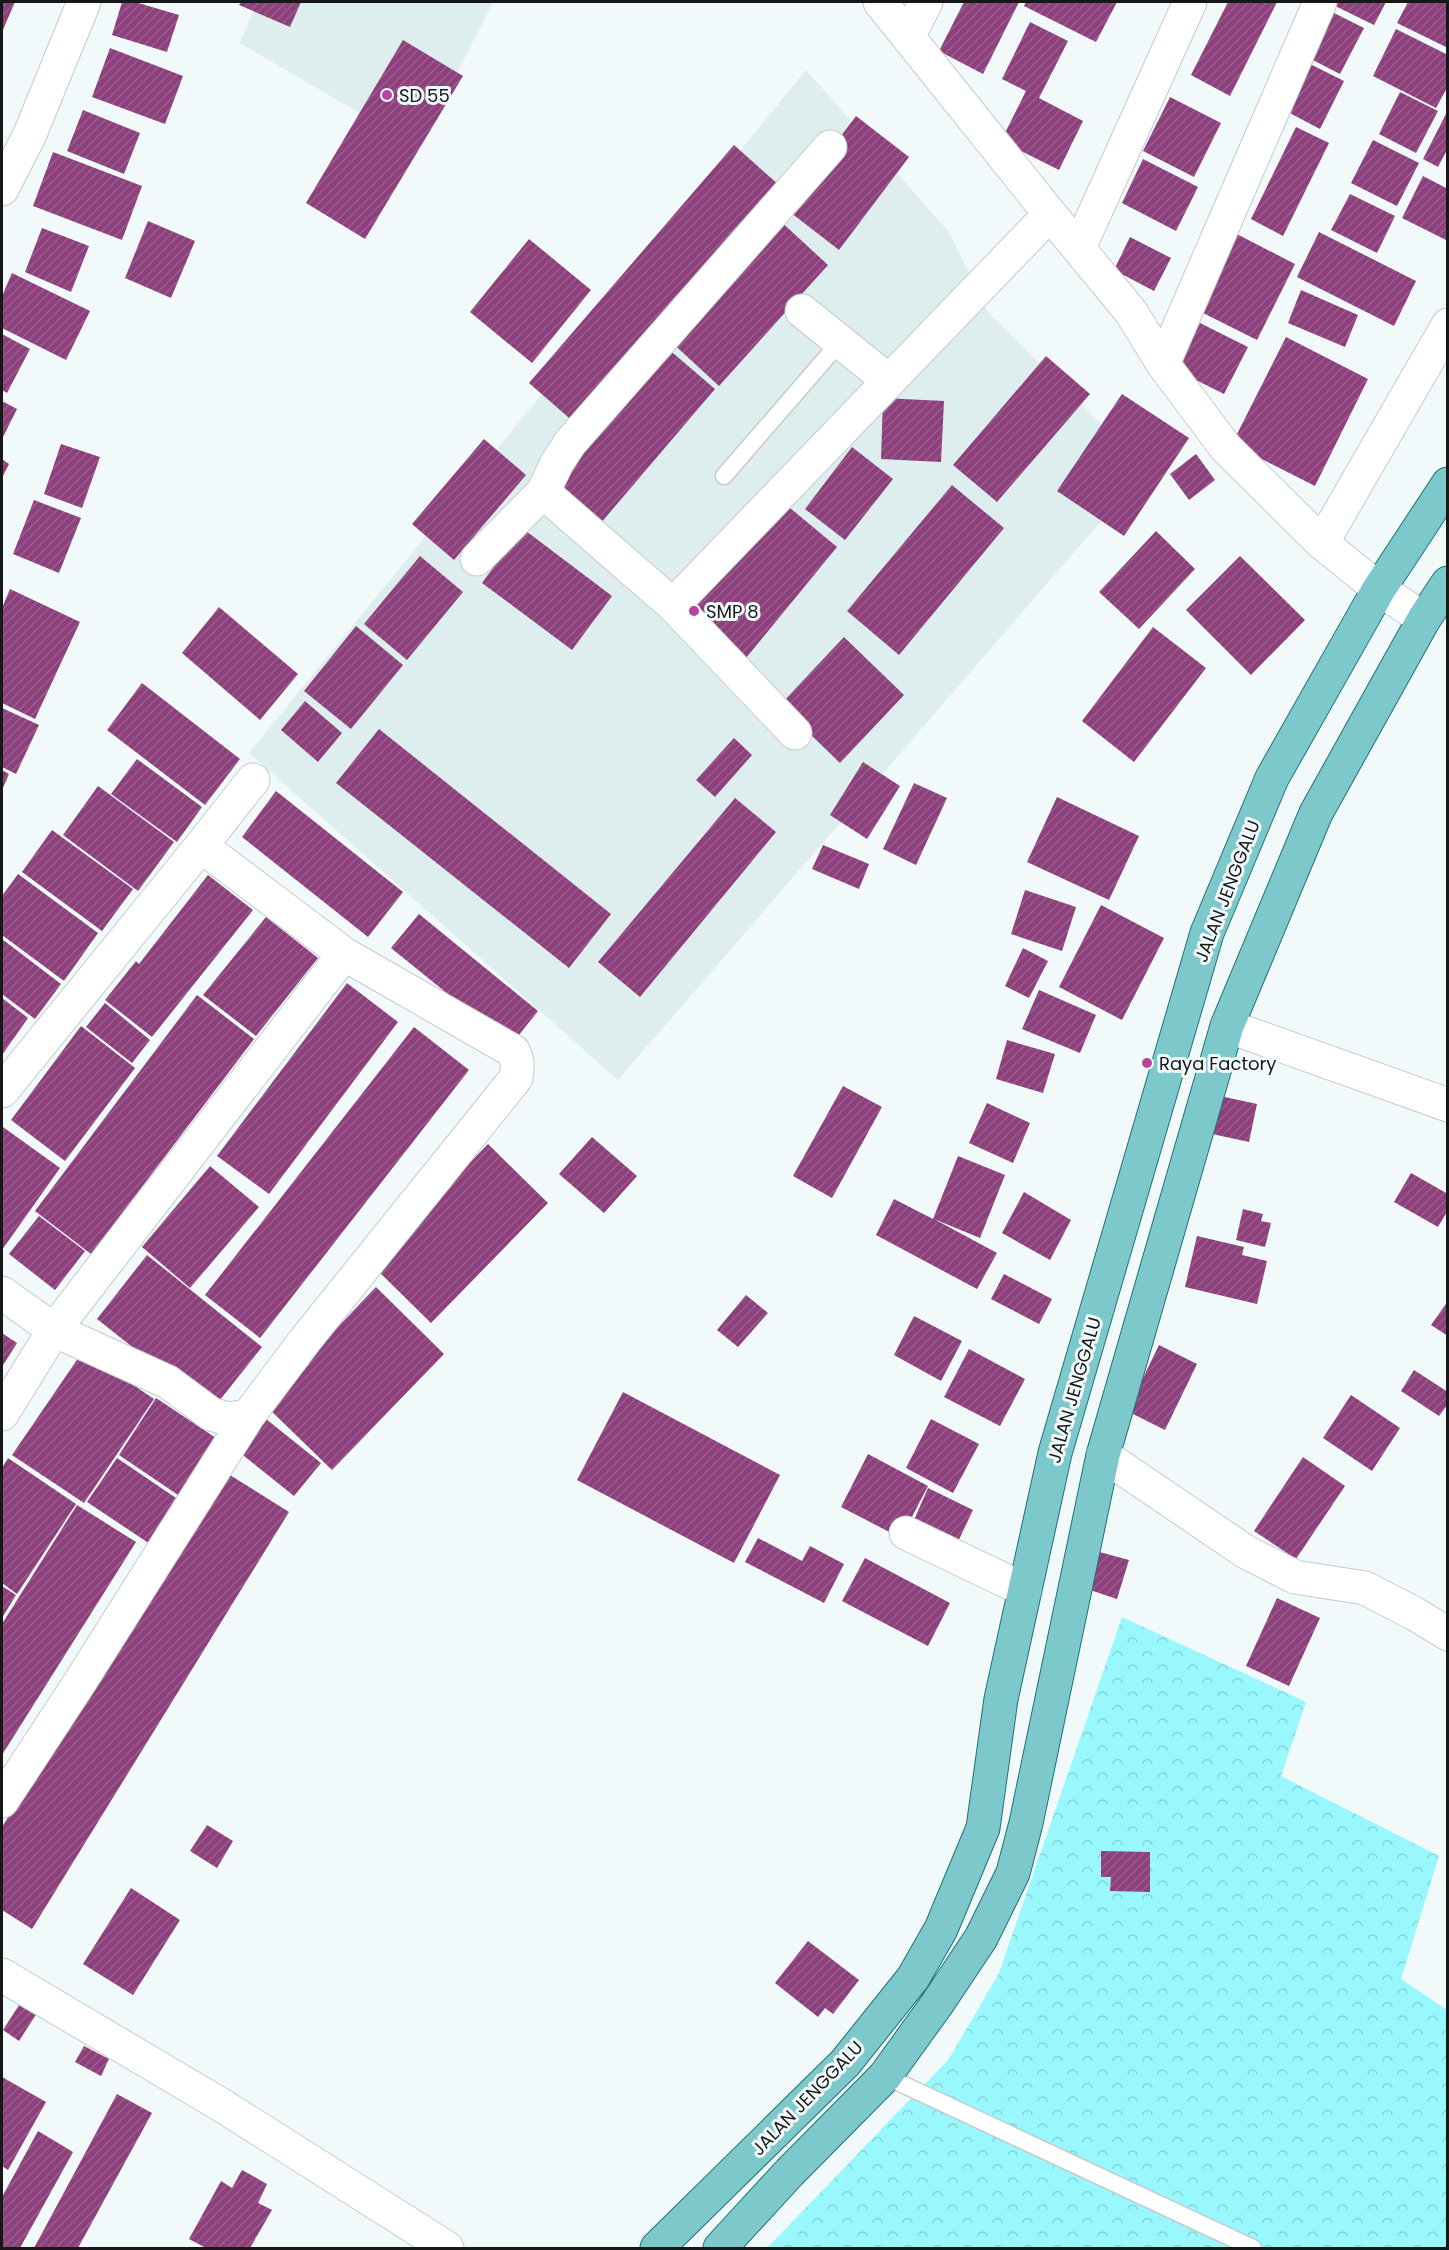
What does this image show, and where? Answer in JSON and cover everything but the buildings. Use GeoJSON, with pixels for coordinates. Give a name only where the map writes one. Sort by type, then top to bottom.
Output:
{"type":"FeatureCollection","features":[{"type":"Feature","properties":{"kind":"main road","name":"JALAN JENGGALU"},"geometry":{"type":"LineString","coordinates":[[657,2248],[845,2063],[913,1978],[941,1929],[982,1828],[1001,1698],[1055,1453],[1207,933],[1272,778],[1379,589],[1448,484]]}},
{"type":"Feature","properties":{"kind":"main road"},"geometry":{"type":"LineString","coordinates":[[720,2248],[789,2173],[885,2076],[981,1938],[1012,1873],[1026,1823],[1103,1455],[1227,1026],[1316,813],[1424,619],[1448,583]]}},
{"type":"Feature","properties":{"kind":"main road"},"geometry":{"type":"LineString","coordinates":[[770,2138],[789,2173]]}},
{"type":"Feature","properties":{"kind":"street"},"geometry":{"type":"LineString","coordinates":[[2,189],[30,134],[84,2]]}},
{"type":"Feature","properties":{"kind":"street"},"geometry":{"type":"LineString","coordinates":[[880,2],[1131,312],[1163,364],[1226,448],[1322,543],[1379,589],[1424,619]]}},
{"type":"Feature","properties":{"kind":"street"},"geometry":{"type":"LineString","coordinates":[[908,38],[927,2]]}},
{"type":"Feature","properties":{"kind":"street"},"geometry":{"type":"LineString","coordinates":[[1079,248],[1190,2]]}},
{"type":"Feature","properties":{"kind":"street"},"geometry":{"type":"LineString","coordinates":[[1163,364],[1320,2]]}},
{"type":"Feature","properties":{"kind":"street"},"geometry":{"type":"LineString","coordinates":[[477,559],[543,492],[570,442],[830,147]]}},
{"type":"Feature","properties":{"kind":"street"},"geometry":{"type":"LineString","coordinates":[[673,605],[1050,214]]}},
{"type":"Feature","properties":{"kind":"street"},"geometry":{"type":"LineString","coordinates":[[801,311],[889,381]]}},
{"type":"Feature","properties":{"kind":"street"},"geometry":{"type":"LineString","coordinates":[[1322,543],[1448,325]]}},
{"type":"Feature","properties":{"kind":"street"},"geometry":{"type":"LineString","coordinates":[[543,492],[673,605],[795,733]]}},
{"type":"Feature","properties":{"kind":"street"},"geometry":{"type":"LineString","coordinates":[[2,1091],[253,780]]}},
{"type":"Feature","properties":{"kind":"street"},"geometry":{"type":"LineString","coordinates":[[2,1802],[248,1416],[306,1339],[516,1078],[518,1069],[513,1051],[344,954],[201,846]]}},
{"type":"Feature","properties":{"kind":"street"},"geometry":{"type":"LineString","coordinates":[[2,1414],[54,1330],[344,954]]}},
{"type":"Feature","properties":{"kind":"street"},"geometry":{"type":"LineString","coordinates":[[1227,1026],[1448,1105]]}},
{"type":"Feature","properties":{"kind":"street"},"geometry":{"type":"LineString","coordinates":[[2,1293],[54,1330],[168,1382],[211,1414],[228,1419],[248,1416]]}},
{"type":"Feature","properties":{"kind":"street"},"geometry":{"type":"LineString","coordinates":[[1103,1455],[1246,1552],[1295,1577],[1365,1588],[1448,1634]]}},
{"type":"Feature","properties":{"kind":"street"},"geometry":{"type":"LineString","coordinates":[[906,1533],[1025,1590]]}},
{"type":"Feature","properties":{"kind":"street"},"geometry":{"type":"LineString","coordinates":[[2,1975],[223,2106],[447,2248]]}},
{"type":"Feature","properties":{"kind":"lane"},"geometry":{"type":"LineString","coordinates":[[724,476],[840,342]]}},
{"type":"Feature","properties":{"kind":"lane"},"geometry":{"type":"LineString","coordinates":[[885,2076],[1252,2248]]}},
{"type":"Feature","properties":{"kind":"shaded area","name":"SD 55"},"geometry":{"type":"Polygon","coordinates":[[[257,2],[493,2],[419,148],[240,43],[257,2]]]}},
{"type":"Feature","properties":{"kind":"shaded area","name":"SMP 8"},"geometry":{"type":"Polygon","coordinates":[[[806,70],[949,232],[988,312],[1146,469],[618,1080],[249,753],[806,70]]]}},
{"type":"Feature","properties":{"kind":"green space"},"geometry":{"type":"Polygon","coordinates":[[[1122,1617],[1306,1702],[1281,1776],[1439,1856],[1401,1979],[1447,2010],[1447,2248],[767,2248],[949,2059],[999,1973],[1122,1617]]]}},
{"type":"Feature","properties":{"kind":"place","name":"SD 55"},"geometry":{"type":"Point","coordinates":[387,95]}},
{"type":"Feature","properties":{"kind":"place","name":"SMP 8"},"geometry":{"type":"Point","coordinates":[694,611]}},
{"type":"Feature","properties":{"kind":"place","name":"Raya Factory"},"geometry":{"type":"Point","coordinates":[1147,1063]}}]}
